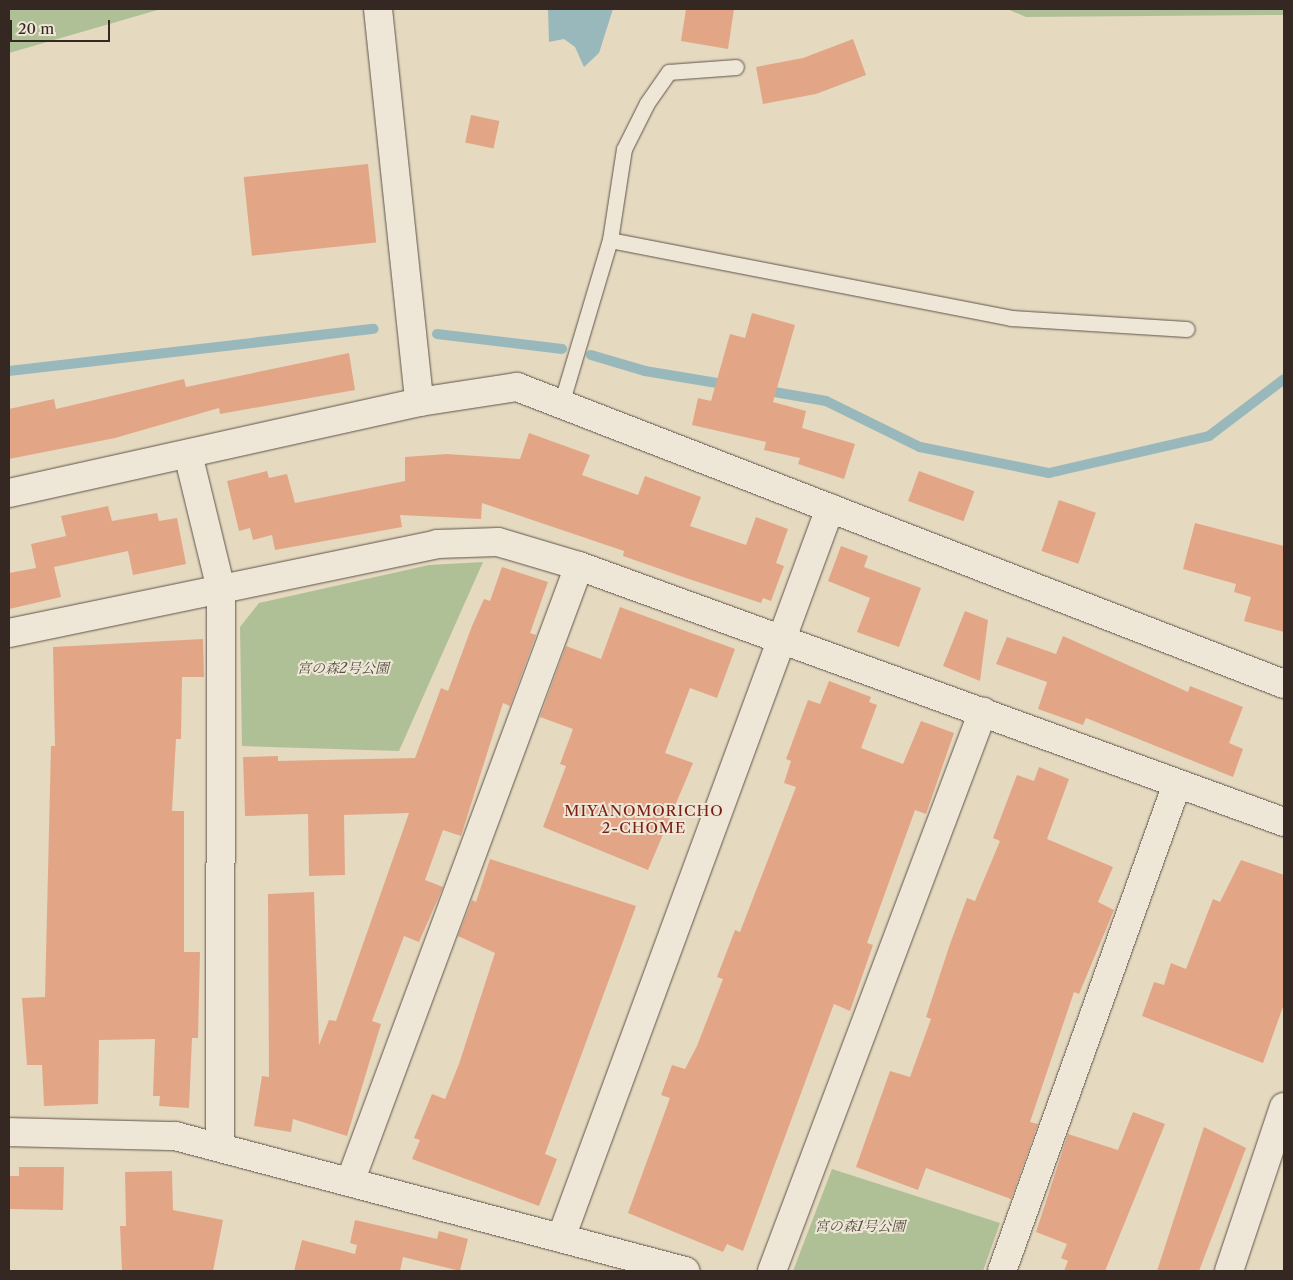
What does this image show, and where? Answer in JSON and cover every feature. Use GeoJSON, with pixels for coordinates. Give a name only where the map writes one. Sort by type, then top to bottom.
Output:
{"type":"FeatureCollection","features":[{"type":"Feature","properties":{"kind":"street"},"geometry":{"type":"LineString","coordinates":[[378,9],[419,402]]}},
{"type":"Feature","properties":{"kind":"street"},"geometry":{"type":"LineString","coordinates":[[9,493],[419,402],[517,387],[1284,684]]}},
{"type":"Feature","properties":{"kind":"street"},"geometry":{"type":"LineString","coordinates":[[188,454],[221,589],[220,1147]]}},
{"type":"Feature","properties":{"kind":"street"},"geometry":{"type":"LineString","coordinates":[[561,1238],[830,508]]}},
{"type":"Feature","properties":{"kind":"street"},"geometry":{"type":"LineString","coordinates":[[9,633],[437,544],[498,542],[579,566],[782,638],[1284,822]]}},
{"type":"Feature","properties":{"kind":"street"},"geometry":{"type":"LineString","coordinates":[[350,1182],[579,566]]}},
{"type":"Feature","properties":{"kind":"street"},"geometry":{"type":"LineString","coordinates":[[772,1271],[983,711]]}},
{"type":"Feature","properties":{"kind":"street"},"geometry":{"type":"LineString","coordinates":[[1002,1271],[1177,784]]}},
{"type":"Feature","properties":{"kind":"street"},"geometry":{"type":"LineString","coordinates":[[1229,1271],[1281,1139],[1284,1107]]}},
{"type":"Feature","properties":{"kind":"street"},"geometry":{"type":"LineString","coordinates":[[9,1132],[175,1136],[685,1271]]}},
{"type":"Feature","properties":{"kind":"lane"},"geometry":{"type":"LineString","coordinates":[[561,404],[610,240],[624,149],[647,103],[669,72],[736,67]]}},
{"type":"Feature","properties":{"kind":"lane"},"geometry":{"type":"LineString","coordinates":[[610,240],[1011,318],[1188,329]]}},
{"type":"Feature","properties":{"kind":"green space"},"geometry":{"type":"Polygon","coordinates":[[[9,9],[161,9],[9,53],[9,9]]]}},
{"type":"Feature","properties":{"kind":"green space"},"geometry":{"type":"Polygon","coordinates":[[[1007,9],[1284,9],[1284,15],[1026,17],[1007,9]]]}},
{"type":"Feature","properties":{"kind":"green space","name":"宮の森2号公園"},"geometry":{"type":"Polygon","coordinates":[[[483,562],[399,751],[242,746],[240,627],[259,603],[429,565],[483,562]]]}},
{"type":"Feature","properties":{"kind":"green space","name":"宮の森1号公園"},"geometry":{"type":"Polygon","coordinates":[[[832,1169],[1000,1223],[983,1271],[793,1271],[832,1169]]]}},
{"type":"Feature","properties":{"kind":"water"},"geometry":{"type":"Polygon","coordinates":[[[548,9],[613,9],[599,53],[584,67],[575,47],[564,39],[549,42],[548,9]]]}},
{"type":"Feature","properties":{"kind":"building"},"geometry":{"type":"Polygon","coordinates":[[[686,9],[734,9],[728,49],[681,41],[686,9]]]}},
{"type":"Feature","properties":{"kind":"building"},"geometry":{"type":"Polygon","coordinates":[[[853,39],[866,75],[816,94],[763,104],[756,67],[803,58],[853,39]]]}},
{"type":"Feature","properties":{"kind":"building"},"geometry":{"type":"Polygon","coordinates":[[[471,115],[499,121],[494,148],[465,142],[471,115]]]}},
{"type":"Feature","properties":{"kind":"building"},"geometry":{"type":"Polygon","coordinates":[[[368,164],[376,243],[252,256],[244,177],[368,164]]]}},
{"type":"Feature","properties":{"kind":"building"},"geometry":{"type":"Polygon","coordinates":[[[752,313],[795,325],[773,402],[806,411],[802,428],[855,444],[844,479],[798,464],[800,458],[764,450],[766,442],[692,425],[698,398],[711,401],[730,334],[745,338],[752,313]]]}},
{"type":"Feature","properties":{"kind":"building"},"geometry":{"type":"Polygon","coordinates":[[[349,353],[355,390],[220,414],[219,408],[115,438],[9,459],[9,409],[54,399],[56,409],[184,379],[186,387],[349,353]]]}},
{"type":"Feature","properties":{"kind":"building"},"geometry":{"type":"Polygon","coordinates":[[[529,433],[590,455],[582,475],[638,495],[645,476],[701,497],[690,526],[746,545],[756,517],[788,529],[776,563],[784,566],[771,601],[763,598],[761,603],[686,578],[623,556],[624,551],[482,503],[481,519],[400,515],[402,527],[275,550],[272,535],[253,540],[250,528],[239,531],[227,481],[267,471],[269,478],[287,474],[295,503],[405,481],[405,457],[447,454],[520,459],[529,433]]]}},
{"type":"Feature","properties":{"kind":"building"},"geometry":{"type":"Polygon","coordinates":[[[919,471],[974,491],[963,521],[908,501],[919,471]]]}},
{"type":"Feature","properties":{"kind":"building"},"geometry":{"type":"Polygon","coordinates":[[[1059,500],[1096,513],[1078,564],[1041,551],[1059,500]]]}},
{"type":"Feature","properties":{"kind":"building"},"geometry":{"type":"Polygon","coordinates":[[[108,506],[112,521],[157,513],[159,521],[177,518],[186,564],[133,575],[128,551],[54,567],[61,597],[9,609],[9,573],[36,568],[31,544],[66,536],[61,516],[108,506]]]}},
{"type":"Feature","properties":{"kind":"building"},"geometry":{"type":"Polygon","coordinates":[[[1195,523],[1284,546],[1284,632],[1244,621],[1251,597],[1234,592],[1236,584],[1183,569],[1195,523]]]}},
{"type":"Feature","properties":{"kind":"building"},"geometry":{"type":"Polygon","coordinates":[[[841,546],[868,556],[864,567],[921,588],[899,647],[857,632],[870,598],[828,581],[841,546]]]}},
{"type":"Feature","properties":{"kind":"building"},"geometry":{"type":"Polygon","coordinates":[[[502,567],[548,582],[530,633],[536,635],[510,706],[503,703],[461,836],[443,830],[425,880],[443,887],[419,942],[404,936],[372,1021],[381,1024],[347,1136],[293,1119],[291,1132],[254,1126],[262,1076],[269,1077],[268,894],[314,892],[319,1045],[329,1020],[336,1021],[409,813],[344,815],[345,875],[309,876],[308,814],[245,816],[243,757],[278,756],[278,761],[415,758],[441,688],[448,691],[472,626],[484,599],[490,601],[502,567]]]}},
{"type":"Feature","properties":{"kind":"building"},"geometry":{"type":"Polygon","coordinates":[[[620,607],[735,649],[717,698],[690,688],[665,753],[693,763],[648,870],[543,827],[566,766],[560,764],[573,729],[540,717],[566,646],[601,659],[620,607]]]}},
{"type":"Feature","properties":{"kind":"building"},"geometry":{"type":"Polygon","coordinates":[[[965,611],[988,620],[980,681],[943,666],[965,611]]]}},
{"type":"Feature","properties":{"kind":"building"},"geometry":{"type":"Polygon","coordinates":[[[1063,636],[1188,692],[1190,686],[1243,707],[1229,743],[1243,749],[1233,777],[1086,718],[1083,725],[1038,709],[1047,682],[996,664],[1007,637],[1056,654],[1063,636]]]}},
{"type":"Feature","properties":{"kind":"building"},"geometry":{"type":"Polygon","coordinates":[[[203,639],[204,677],[182,677],[181,739],[176,739],[172,811],[184,811],[184,952],[200,952],[198,1038],[192,1038],[189,1108],[159,1106],[160,1096],[153,1096],[155,1039],[99,1040],[98,1104],[44,1106],[42,1065],[27,1065],[22,998],[45,997],[51,746],[55,746],[53,647],[203,639]]]}},
{"type":"Feature","properties":{"kind":"building"},"geometry":{"type":"Polygon","coordinates":[[[829,681],[871,697],[869,702],[877,705],[861,748],[903,764],[921,721],[954,733],[926,814],[915,810],[867,943],[873,945],[850,1011],[834,1004],[743,1251],[727,1244],[723,1252],[628,1213],[670,1098],[661,1095],[672,1065],[685,1069],[697,1046],[723,979],[717,977],[735,930],[740,932],[796,787],[784,783],[791,761],[786,759],[808,700],[820,704],[829,681]]]}},
{"type":"Feature","properties":{"kind":"building"},"geometry":{"type":"Polygon","coordinates":[[[1039,767],[1069,779],[1047,839],[1113,867],[1098,902],[1114,910],[1079,994],[1074,992],[1030,1122],[1038,1124],[1011,1199],[926,1168],[918,1190],[856,1167],[890,1071],[910,1077],[931,1019],[926,1017],[950,944],[967,898],[975,901],[1000,841],[993,838],[1017,775],[1034,781],[1039,767]]]}},
{"type":"Feature","properties":{"kind":"building"},"geometry":{"type":"Polygon","coordinates":[[[490,859],[636,906],[545,1154],[557,1159],[539,1206],[412,1159],[420,1140],[414,1138],[432,1094],[445,1099],[459,1064],[495,953],[458,936],[472,900],[476,902],[490,859]]]}},
{"type":"Feature","properties":{"kind":"building"},"geometry":{"type":"Polygon","coordinates":[[[1241,860],[1284,875],[1284,1004],[1263,1063],[1142,1016],[1154,982],[1164,985],[1171,963],[1186,969],[1213,899],[1220,902],[1241,860]]]}},
{"type":"Feature","properties":{"kind":"building"},"geometry":{"type":"Polygon","coordinates":[[[1133,1112],[1165,1124],[1105,1271],[1064,1271],[1068,1261],[1061,1258],[1067,1244],[1036,1232],[1068,1134],[1118,1150],[1133,1112]]]}},
{"type":"Feature","properties":{"kind":"building"},"geometry":{"type":"Polygon","coordinates":[[[1204,1127],[1246,1148],[1199,1271],[1157,1271],[1204,1127]]]}},
{"type":"Feature","properties":{"kind":"building"},"geometry":{"type":"Polygon","coordinates":[[[19,1167],[64,1167],[63,1210],[9,1209],[9,1176],[19,1176],[19,1167]]]}},
{"type":"Feature","properties":{"kind":"building"},"geometry":{"type":"Polygon","coordinates":[[[172,1171],[173,1210],[223,1220],[213,1271],[122,1271],[120,1226],[126,1226],[125,1172],[172,1171]]]}},
{"type":"Feature","properties":{"kind":"building"},"geometry":{"type":"Polygon","coordinates":[[[355,1220],[437,1239],[439,1231],[468,1239],[460,1271],[403,1257],[400,1271],[294,1271],[302,1240],[355,1254],[357,1245],[350,1243],[355,1220]]]}},
{"type":"Feature","properties":{"kind":"waterway"},"geometry":{"type":"LineString","coordinates":[[9,371],[374,329]]}},
{"type":"Feature","properties":{"kind":"waterway"},"geometry":{"type":"LineString","coordinates":[[437,334],[562,349]]}},
{"type":"Feature","properties":{"kind":"waterway"},"geometry":{"type":"LineString","coordinates":[[591,355],[645,371],[729,385]]}},
{"type":"Feature","properties":{"kind":"waterway"},"geometry":{"type":"LineString","coordinates":[[763,390],[826,401],[920,447],[1049,473],[1209,436],[1284,379]]}},
{"type":"Feature","properties":{"kind":"district","name":"MIYANOMORICHO 2-CHOME"},"geometry":{"type":"Point","coordinates":[644,818]}}]}
